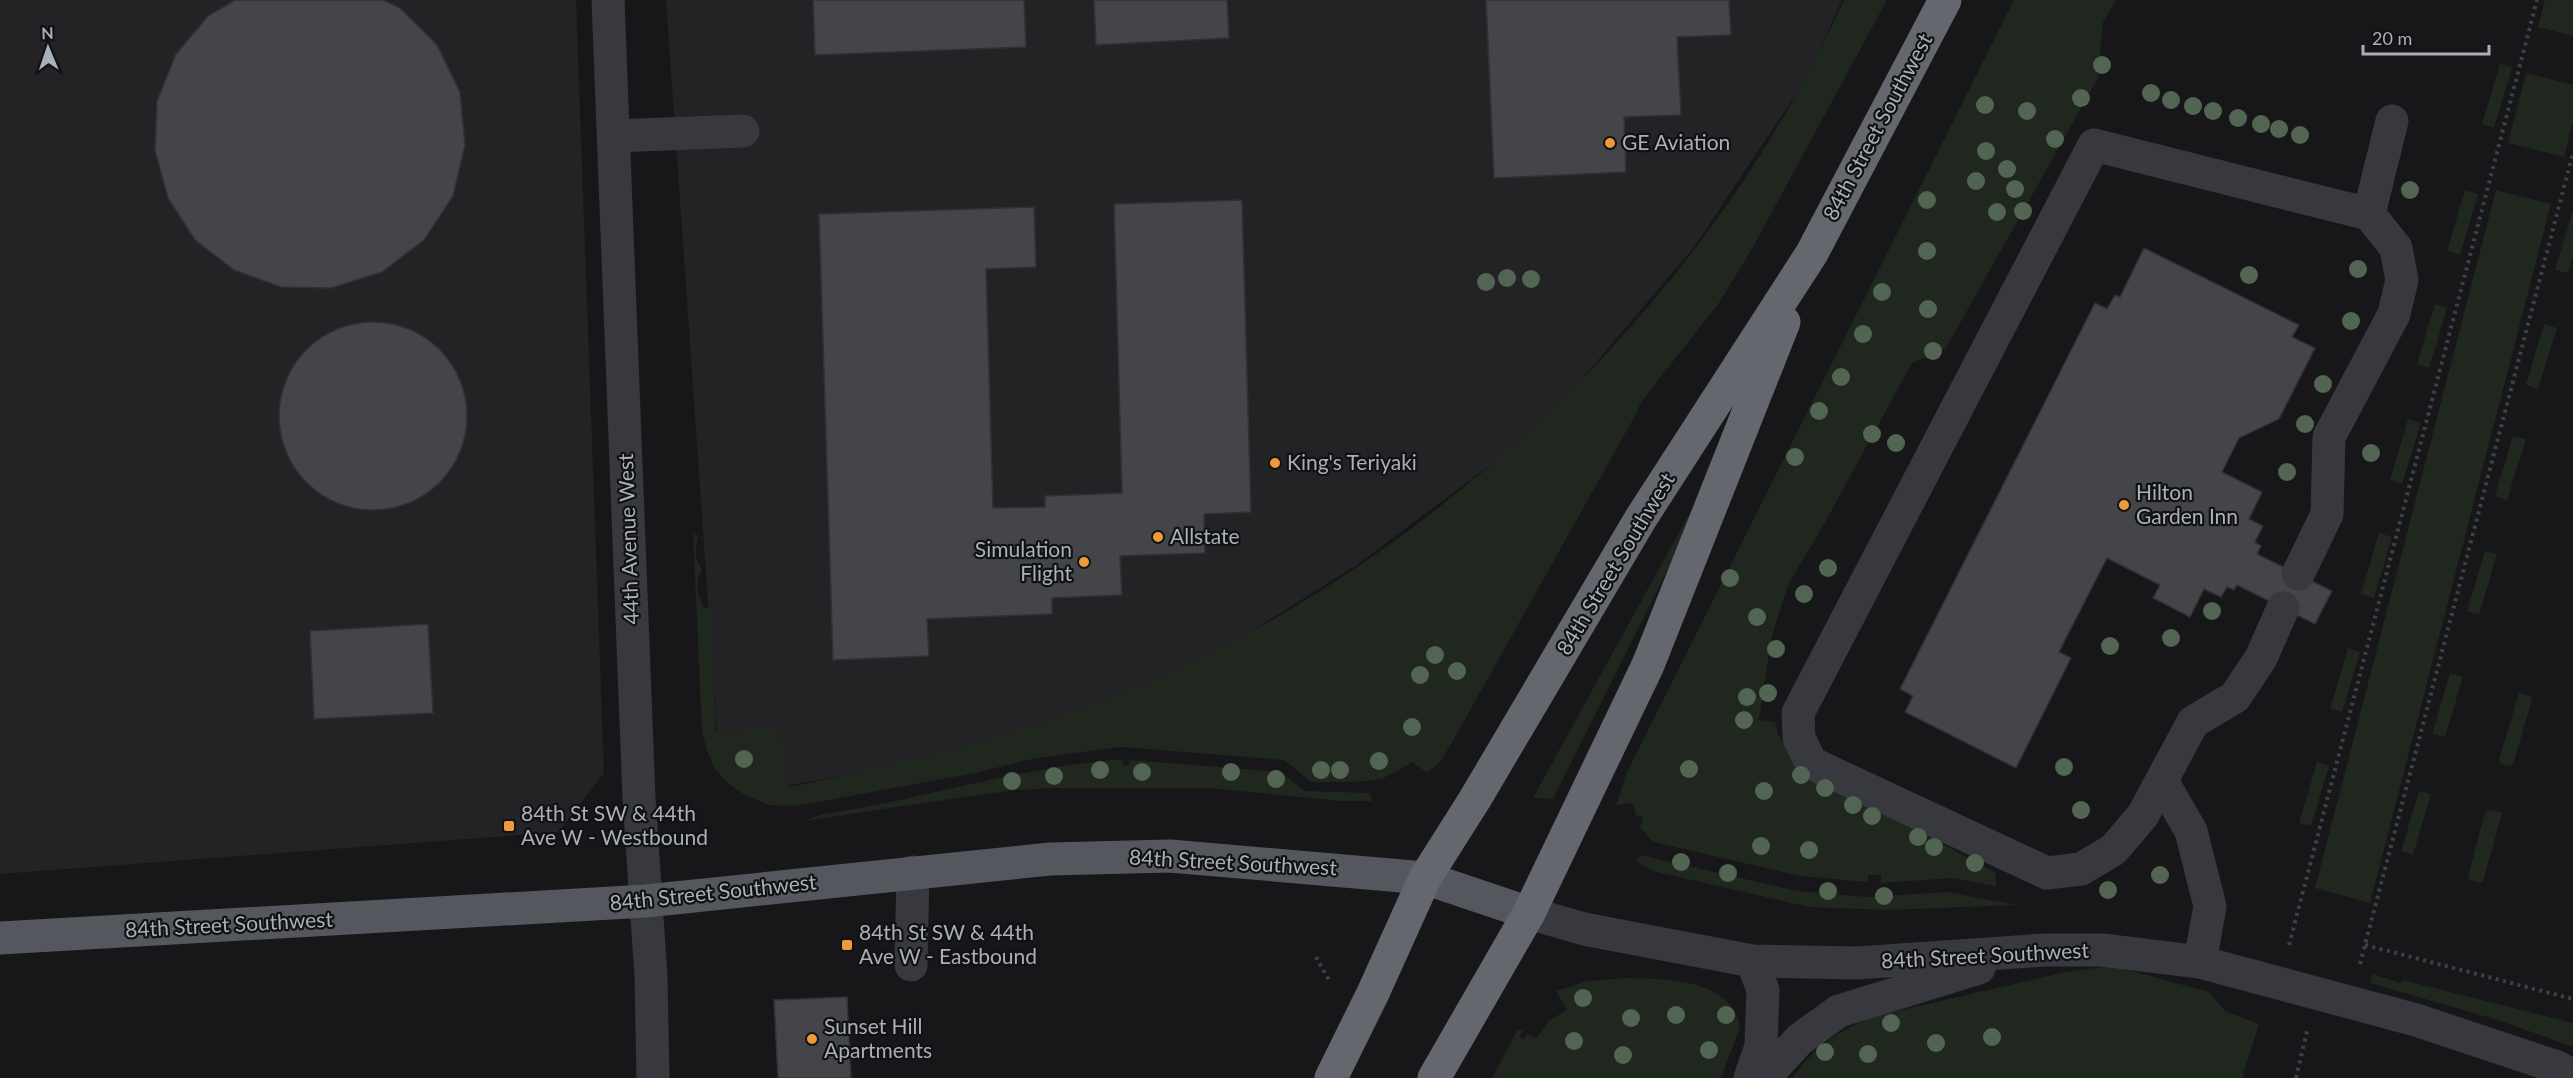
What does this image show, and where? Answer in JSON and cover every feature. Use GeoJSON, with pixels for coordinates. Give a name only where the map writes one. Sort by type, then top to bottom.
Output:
{"type":"FeatureCollection","features":[{"type":"Feature","properties":{"kind":"highway","name":"84th Street Southwest"},"geometry":{"type":"LineString","coordinates":[[1425,878],[1475,799],[1641,518],[1812,253],[1945,0]]}},
{"type":"Feature","properties":{"kind":"highway","name":"84th Street Southwest"},"geometry":{"type":"LineString","coordinates":[[1529,913],[1648,665],[1812,253]]}},
{"type":"Feature","properties":{"kind":"highway"},"geometry":{"type":"LineString","coordinates":[[1330,1078],[1373,993],[1425,878]]}},
{"type":"Feature","properties":{"kind":"highway"},"geometry":{"type":"LineString","coordinates":[[1434,1078],[1529,913]]}},
{"type":"Feature","properties":{"kind":"main road","name":"84th Street Southwest"},"geometry":{"type":"LineString","coordinates":[[0,938],[646,901],[1050,859],[1170,856],[1425,878],[1529,913]]}},
{"type":"Feature","properties":{"kind":"street","name":"44th Avenue West"},"geometry":{"type":"LineString","coordinates":[[608,0],[639,798],[646,901],[653,1078]]}},
{"type":"Feature","properties":{"kind":"street"},"geometry":{"type":"LineString","coordinates":[[2369,214],[2392,121]]}},
{"type":"Feature","properties":{"kind":"street"},"geometry":{"type":"LineString","coordinates":[[614,136],[743,131]]}},
{"type":"Feature","properties":{"kind":"street"},"geometry":{"type":"LineString","coordinates":[[2283,608],[2261,658],[2235,697],[2193,722],[2143,815],[2113,850],[2081,869],[2047,873],[1811,763],[1798,738],[1798,713],[2094,146],[2369,214],[2396,248],[2402,280],[2394,314],[2329,437],[2327,514],[2298,574]]}},
{"type":"Feature","properties":{"kind":"street"},"geometry":{"type":"LineString","coordinates":[[2162,781],[2192,831],[2210,906],[2200,962]]}},
{"type":"Feature","properties":{"kind":"street"},"geometry":{"type":"LineString","coordinates":[[911,965],[913,872]]}},
{"type":"Feature","properties":{"kind":"street","name":"84th Street Southwest"},"geometry":{"type":"LineString","coordinates":[[1529,913],[1584,929],[1752,961],[1857,963],[2045,950],[2102,950],[2200,962],[2416,1020],[2556,1067],[2573,1076]]}},
{"type":"Feature","properties":{"kind":"street"},"geometry":{"type":"LineString","coordinates":[[1764,1078],[1800,1039],[1839,1011],[2045,950]]}},
{"type":"Feature","properties":{"kind":"street"},"geometry":{"type":"LineString","coordinates":[[1750,1078],[1761,1046],[1763,990],[1752,961]]}},
{"type":"Feature","properties":{"kind":"path"},"geometry":{"type":"LineString","coordinates":[[2288,952],[2537,0]]}},
{"type":"Feature","properties":{"kind":"path"},"geometry":{"type":"LineString","coordinates":[[2359,971],[2573,153]]}},
{"type":"Feature","properties":{"kind":"path"},"geometry":{"type":"LineString","coordinates":[[2365,945],[2573,999]]}},
{"type":"Feature","properties":{"kind":"path"},"geometry":{"type":"LineString","coordinates":[[1316,957],[1330,982]]}},
{"type":"Feature","properties":{"kind":"path"},"geometry":{"type":"LineString","coordinates":[[2296,1078],[2308,1024]]}},
{"type":"Feature","properties":{"kind":"shaded area"},"geometry":{"type":"Polygon","coordinates":[[[0,0],[576,0],[604,773],[559,832],[0,874],[0,0]]]}},
{"type":"Feature","properties":{"kind":"shaded area"},"geometry":{"type":"Polygon","coordinates":[[[666,0],[1842,0],[1808,76],[1695,246],[1541,427],[1355,566],[1172,681],[974,752],[791,785],[717,731],[666,0]]]}},
{"type":"Feature","properties":{"kind":"shaded area"},"geometry":{"type":"Polygon","coordinates":[[[1844,0],[1887,0],[1753,247],[1719,303],[1641,402],[1454,739],[1440,762],[1427,773],[1413,762],[1382,779],[1355,782],[1311,782],[1284,760],[1121,747],[1036,758],[975,773],[796,806],[769,805],[745,795],[730,785],[715,769],[702,732],[693,531],[698,536],[696,557],[702,569],[697,584],[699,598],[704,607],[710,608],[716,732],[779,729],[790,787],[978,743],[1069,714],[1159,678],[1267,623],[1371,557],[1469,483],[1562,400],[1646,309],[1722,212],[1788,108],[1844,0]]]}},
{"type":"Feature","properties":{"kind":"shaded area"},"geometry":{"type":"Polygon","coordinates":[[[2014,0],[2116,0],[2103,22],[2098,78],[1946,348],[1912,363],[1788,585],[1771,639],[1759,720],[1775,722],[1778,734],[1795,766],[1995,872],[1996,886],[1952,878],[1881,883],[1881,875],[1868,875],[1868,882],[1800,876],[1653,842],[1639,826],[1643,823],[1642,816],[1636,817],[1633,803],[1616,805],[1626,774],[2014,0]]]}},
{"type":"Feature","properties":{"kind":"shaded area"},"geometry":{"type":"Polygon","coordinates":[[[2545,0],[2573,0],[2573,36],[2538,27],[2545,0]]]}},
{"type":"Feature","properties":{"kind":"shaded area"},"geometry":{"type":"Polygon","coordinates":[[[2500,64],[2512,67],[2494,128],[2482,124],[2500,64]]]}},
{"type":"Feature","properties":{"kind":"shaded area"},"geometry":{"type":"Polygon","coordinates":[[[2526,73],[2573,85],[2573,121],[2564,157],[2508,143],[2526,73]]]}},
{"type":"Feature","properties":{"kind":"shaded area"},"geometry":{"type":"Polygon","coordinates":[[[2465,190],[2478,194],[2460,255],[2447,251],[2465,190]]]}},
{"type":"Feature","properties":{"kind":"shaded area"},"geometry":{"type":"Polygon","coordinates":[[[2496,190],[2551,204],[2370,903],[2315,888],[2496,190]]]}},
{"type":"Feature","properties":{"kind":"shaded area"},"geometry":{"type":"Polygon","coordinates":[[[2573,210],[2573,256],[2568,273],[2555,270],[2573,210]]]}},
{"type":"Feature","properties":{"kind":"shaded area"},"geometry":{"type":"Polygon","coordinates":[[[2435,304],[2447,308],[2429,368],[2417,364],[2435,304]]]}},
{"type":"Feature","properties":{"kind":"shaded area"},"geometry":{"type":"Polygon","coordinates":[[[2544,324],[2557,328],[2538,389],[2526,385],[2544,324]]]}},
{"type":"Feature","properties":{"kind":"shaded area"},"geometry":{"type":"Polygon","coordinates":[[[2408,419],[2421,423],[2402,484],[2390,480],[2408,419]]]}},
{"type":"Feature","properties":{"kind":"shaded area"},"geometry":{"type":"Polygon","coordinates":[[[2513,436],[2526,439],[2507,500],[2495,496],[2513,436]]]}},
{"type":"Feature","properties":{"kind":"shaded area"},"geometry":{"type":"Polygon","coordinates":[[[1691,517],[1690,525],[1553,799],[1533,798],[1687,518],[1691,517]]]}},
{"type":"Feature","properties":{"kind":"shaded area"},"geometry":{"type":"Polygon","coordinates":[[[2379,533],[2392,537],[2374,598],[2361,594],[2379,533]]]}},
{"type":"Feature","properties":{"kind":"shaded area"},"geometry":{"type":"Polygon","coordinates":[[[2485,551],[2497,554],[2479,615],[2467,611],[2485,551]]]}},
{"type":"Feature","properties":{"kind":"shaded area"},"geometry":{"type":"Polygon","coordinates":[[[2348,648],[2360,652],[2342,712],[2330,709],[2348,648]]]}},
{"type":"Feature","properties":{"kind":"shaded area"},"geometry":{"type":"Polygon","coordinates":[[[2450,673],[2463,677],[2445,737],[2432,734],[2450,673]]]}},
{"type":"Feature","properties":{"kind":"shaded area"},"geometry":{"type":"Polygon","coordinates":[[[2519,693],[2530,696],[2532,700],[2513,765],[2510,766],[2500,763],[2499,760],[2519,693]]]}},
{"type":"Feature","properties":{"kind":"shaded area"},"geometry":{"type":"Polygon","coordinates":[[[1123,759],[1123,765],[1129,765],[1130,760],[1280,772],[1305,791],[1370,793],[1372,801],[1341,801],[1209,788],[1054,788],[1015,790],[803,821],[820,815],[1009,776],[1123,759]]]}},
{"type":"Feature","properties":{"kind":"shaded area"},"geometry":{"type":"Polygon","coordinates":[[[2317,762],[2329,766],[2311,826],[2299,823],[2317,762]]]}},
{"type":"Feature","properties":{"kind":"shaded area"},"geometry":{"type":"Polygon","coordinates":[[[2419,791],[2431,794],[2413,855],[2401,851],[2419,791]]]}},
{"type":"Feature","properties":{"kind":"shaded area"},"geometry":{"type":"Polygon","coordinates":[[[2488,810],[2501,812],[2501,817],[2483,881],[2480,883],[2468,877],[2485,812],[2488,810]]]}},
{"type":"Feature","properties":{"kind":"shaded area"},"geometry":{"type":"Polygon","coordinates":[[[1640,855],[1797,891],[1867,897],[1947,892],[2017,905],[1887,910],[1809,907],[1653,871],[1636,861],[1640,855]]]}},
{"type":"Feature","properties":{"kind":"shaded area"},"geometry":{"type":"Polygon","coordinates":[[[2102,967],[2121,968],[2209,992],[2225,1011],[2259,1024],[2242,1078],[1793,1078],[1800,1067],[1818,1049],[1848,1028],[1871,1017],[2066,972],[2102,967]]]}},
{"type":"Feature","properties":{"kind":"shaded area"},"geometry":{"type":"Polygon","coordinates":[[[2372,974],[2401,983],[2403,980],[2573,1023],[2573,1047],[2501,1021],[2370,983],[2372,974]]]}},
{"type":"Feature","properties":{"kind":"shaded area"},"geometry":{"type":"Polygon","coordinates":[[[1626,978],[1659,979],[1694,984],[1724,999],[1734,1011],[1740,1027],[1721,1078],[1492,1078],[1518,1029],[1523,1031],[1519,1037],[1524,1039],[1527,1034],[1536,1038],[1550,1020],[1567,1010],[1556,991],[1588,981],[1626,978]]]}},
{"type":"Feature","properties":{"kind":"building"},"geometry":{"type":"Polygon","coordinates":[[[235,0],[383,0],[400,8],[437,45],[460,92],[465,145],[453,196],[424,240],[382,272],[331,288],[281,287],[234,270],[195,240],[168,198],[155,150],[157,101],[176,54],[208,16],[235,0]]]}},
{"type":"Feature","properties":{"kind":"building"},"geometry":{"type":"Polygon","coordinates":[[[813,0],[1024,0],[1026,47],[815,55],[813,0]]]}},
{"type":"Feature","properties":{"kind":"building"},"geometry":{"type":"Polygon","coordinates":[[[1094,0],[1227,0],[1229,38],[1096,45],[1094,0]]]}},
{"type":"Feature","properties":{"kind":"building"},"geometry":{"type":"Polygon","coordinates":[[[1486,0],[1729,0],[1731,35],[1677,37],[1681,115],[1624,117],[1626,172],[1494,178],[1486,0]]]}},
{"type":"Feature","properties":{"kind":"building"},"geometry":{"type":"Polygon","coordinates":[[[1242,200],[1251,512],[1204,514],[1205,553],[1120,556],[1122,595],[1052,598],[1052,614],[927,619],[929,656],[833,660],[819,214],[1034,207],[1036,267],[986,269],[993,508],[1045,507],[1045,496],[1122,493],[1114,204],[1242,200]]]}},
{"type":"Feature","properties":{"kind":"building","name":"Hilton Garden Inn"},"geometry":{"type":"Polygon","coordinates":[[[2144,248],[2299,325],[2292,337],[2315,348],[2279,419],[2239,438],[2222,472],[2262,492],[2249,519],[2263,526],[2255,542],[2261,546],[2257,554],[2332,591],[2315,624],[2237,585],[2234,590],[2227,587],[2221,597],[2204,589],[2190,617],[2153,598],[2160,585],[2107,558],[2059,652],[2071,658],[2016,768],[1905,712],[1913,696],[1900,689],[2095,303],[2107,309],[2115,295],[2120,297],[2144,248]]]}},
{"type":"Feature","properties":{"kind":"building"},"geometry":{"type":"Polygon","coordinates":[[[364,322],[382,322],[409,329],[440,349],[460,380],[467,416],[460,452],[440,483],[409,503],[382,510],[364,510],[329,499],[313,489],[300,476],[283,443],[279,425],[279,407],[290,372],[300,356],[313,343],[346,326],[364,322]]]}},
{"type":"Feature","properties":{"kind":"building"},"geometry":{"type":"Polygon","coordinates":[[[428,624],[433,713],[314,719],[310,631],[428,624]]]}},
{"type":"Feature","properties":{"kind":"building","name":"Sunset Hill Apartments"},"geometry":{"type":"Polygon","coordinates":[[[847,997],[851,1078],[778,1078],[774,1000],[847,997]]]}},
{"type":"Feature","properties":{"kind":"place","name":"GE Aviation"},"geometry":{"type":"Point","coordinates":[1610,143]}},
{"type":"Feature","properties":{"kind":"place","name":"King's Teriyaki"},"geometry":{"type":"Point","coordinates":[1275,463]}},
{"type":"Feature","properties":{"kind":"place","name":"Hilton Garden Inn"},"geometry":{"type":"Point","coordinates":[2124,505]}},
{"type":"Feature","properties":{"kind":"place","name":"Allstate"},"geometry":{"type":"Point","coordinates":[1158,537]}},
{"type":"Feature","properties":{"kind":"place","name":"Simulation Flight"},"geometry":{"type":"Point","coordinates":[1084,562]}},
{"type":"Feature","properties":{"kind":"place","name":"84th St SW & 44th Ave W - Westbound"},"geometry":{"type":"Point","coordinates":[509,826]}},
{"type":"Feature","properties":{"kind":"place","name":"84th St SW & 44th Ave W - Eastbound"},"geometry":{"type":"Point","coordinates":[847,945]}},
{"type":"Feature","properties":{"kind":"place","name":"Sunset Hill Apartments"},"geometry":{"type":"Point","coordinates":[812,1039]}}]}
